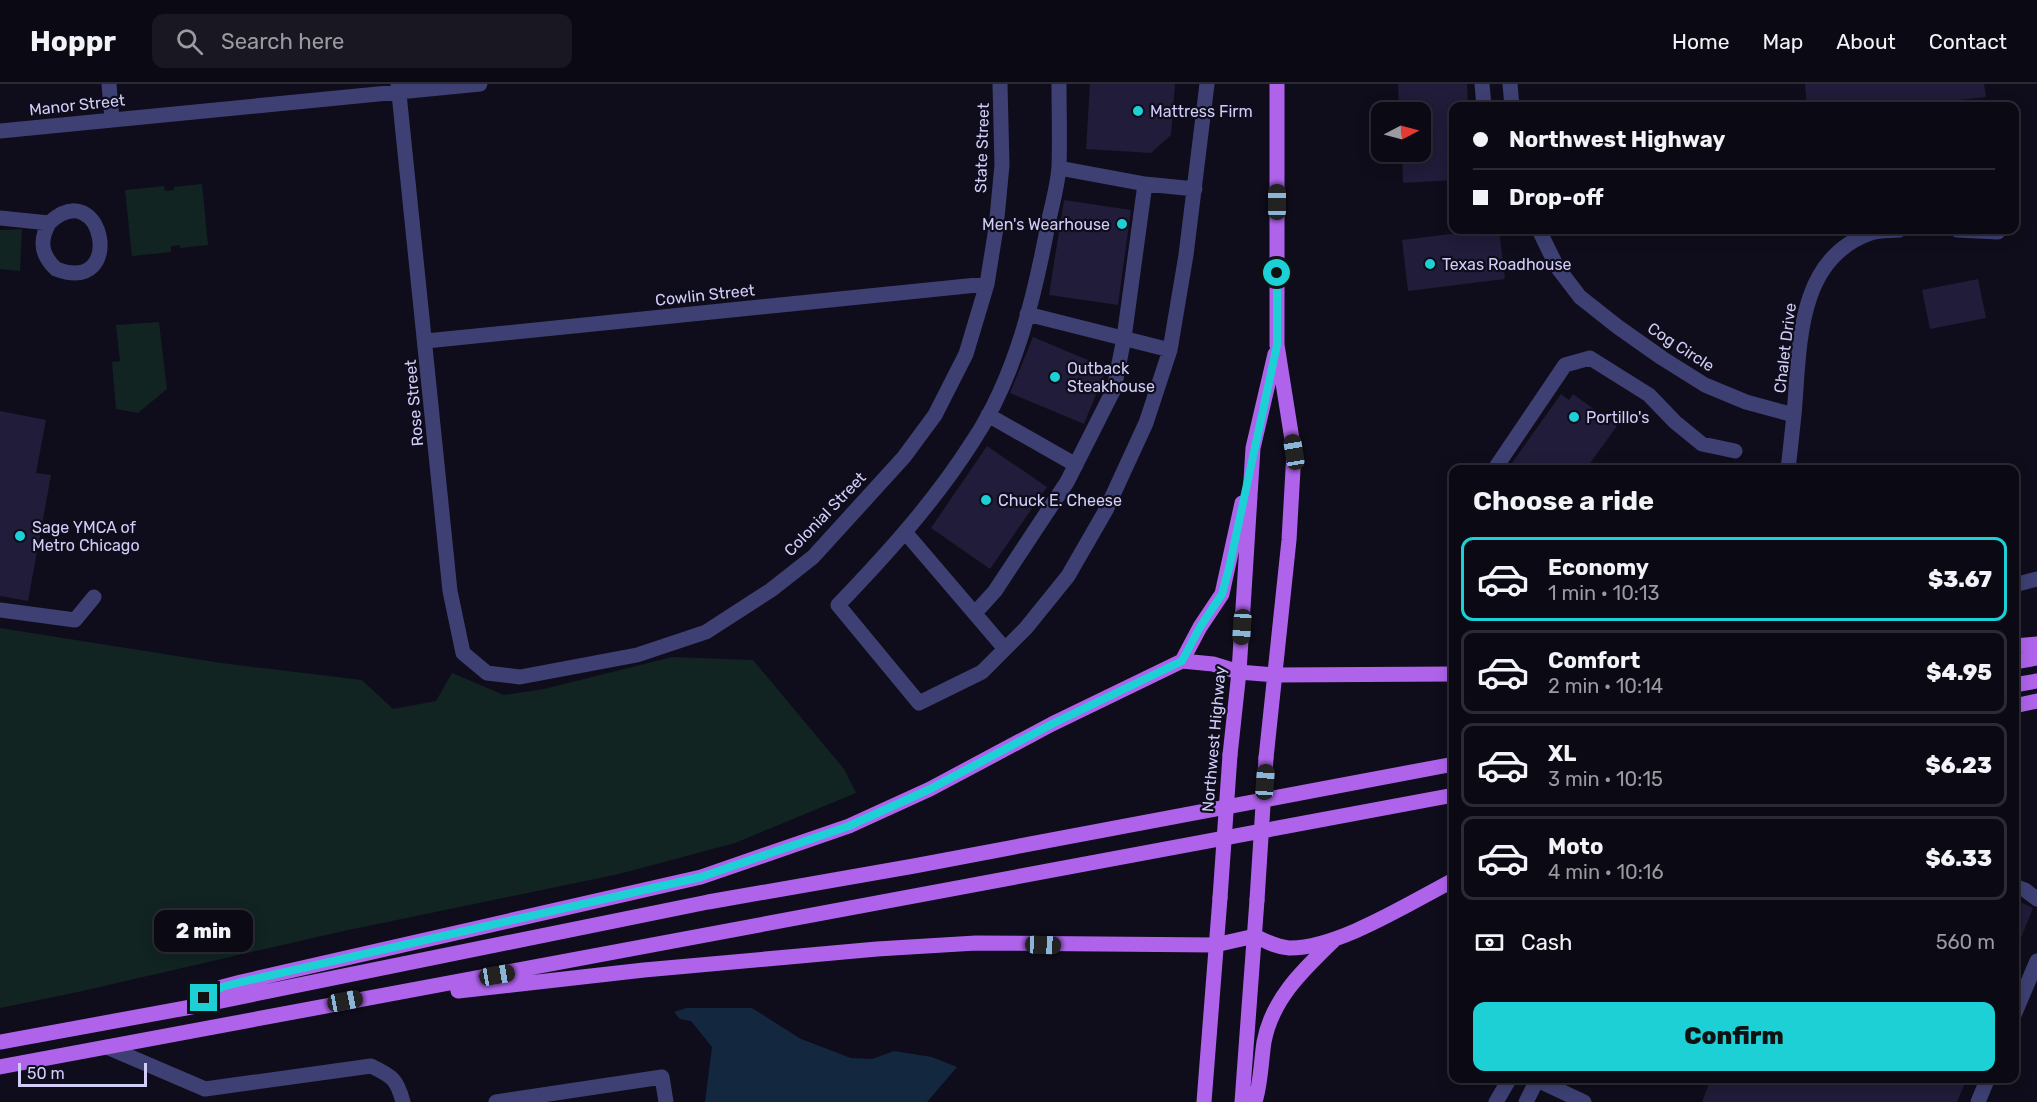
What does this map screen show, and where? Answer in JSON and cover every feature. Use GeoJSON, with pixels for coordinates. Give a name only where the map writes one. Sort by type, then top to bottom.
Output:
{"type":"FeatureCollection","features":[{"type":"Feature","properties":{"kind":"main road","name":"Northwest Highway"},"geometry":{"type":"LineString","coordinates":[[1242,1102],[1266,758],[1289,540],[1294,452],[1277,345],[1277,84]]}},
{"type":"Feature","properties":{"kind":"main road","name":"Northwest Highway"},"geometry":{"type":"LineString","coordinates":[[1204,1102],[1230,755],[1239,672],[1253,448],[1277,345]]}},
{"type":"Feature","properties":{"kind":"main road"},"geometry":{"type":"LineString","coordinates":[[1182,661],[1200,627],[1222,594],[1253,448]]}},
{"type":"Feature","properties":{"kind":"main road"},"geometry":{"type":"LineString","coordinates":[[2019,646],[2037,644]]}},
{"type":"Feature","properties":{"kind":"main road"},"geometry":{"type":"LineString","coordinates":[[2019,661],[2037,658]]}},
{"type":"Feature","properties":{"kind":"main road"},"geometry":{"type":"LineString","coordinates":[[186,1008],[222,987],[701,877],[849,826],[930,789],[1052,724],[1182,661],[1213,664],[1239,672],[1276,675],[1449,674]]}},
{"type":"Feature","properties":{"kind":"main road"},"geometry":{"type":"LineString","coordinates":[[2019,684],[2037,681]]}},
{"type":"Feature","properties":{"kind":"main road"},"geometry":{"type":"LineString","coordinates":[[2019,705],[2037,701]]}},
{"type":"Feature","properties":{"kind":"main road"},"geometry":{"type":"LineString","coordinates":[[0,1042],[186,1008],[708,902],[915,866],[1449,765]]}},
{"type":"Feature","properties":{"kind":"main road"},"geometry":{"type":"LineString","coordinates":[[0,1067],[1449,796]]}},
{"type":"Feature","properties":{"kind":"main road"},"geometry":{"type":"LineString","coordinates":[[300,1010],[600,975],[877,949],[976,943],[1215,945],[1255,936],[1270,944],[1287,948],[1335,939],[1449,882]]}},
{"type":"Feature","properties":{"kind":"main road"},"geometry":{"type":"LineString","coordinates":[[1255,1102],[1264,1041],[1276,1006],[1295,978],[1335,939]]}},
{"type":"Feature","properties":{"kind":"street"},"geometry":{"type":"LineString","coordinates":[[109,84],[112,120]]}},
{"type":"Feature","properties":{"kind":"street","name":"Manor Street"},"geometry":{"type":"LineString","coordinates":[[0,132],[399,88],[480,84]]}},
{"type":"Feature","properties":{"kind":"street","name":"State Street"},"geometry":{"type":"LineString","coordinates":[[987,284],[1002,165],[1000,84]]}},
{"type":"Feature","properties":{"kind":"street"},"geometry":{"type":"LineString","coordinates":[[1059,84],[1059,168],[1040,271],[1028,314],[999,394],[962,457],[905,532],[838,605],[919,703],[982,672],[1026,628],[1068,576],[1106,510],[1146,423],[1170,350],[1195,189],[1207,84]]}},
{"type":"Feature","properties":{"kind":"street"},"geometry":{"type":"LineString","coordinates":[[1482,84],[1484,102]]}},
{"type":"Feature","properties":{"kind":"street"},"geometry":{"type":"LineString","coordinates":[[1510,84],[1512,102]]}},
{"type":"Feature","properties":{"kind":"street","name":"Rose Street"},"geometry":{"type":"LineString","coordinates":[[399,88],[450,591],[463,653],[487,673],[520,677]]}},
{"type":"Feature","properties":{"kind":"street"},"geometry":{"type":"LineString","coordinates":[[1059,168],[1145,184],[1195,189]]}},
{"type":"Feature","properties":{"kind":"street"},"geometry":{"type":"LineString","coordinates":[[975,613],[995,591],[1068,482],[1114,389],[1124,338],[1145,184]]}},
{"type":"Feature","properties":{"kind":"street"},"geometry":{"type":"LineString","coordinates":[[0,218],[49,223]]}},
{"type":"Feature","properties":{"kind":"street","name":"Cog Circle"},"geometry":{"type":"LineString","coordinates":[[1541,234],[1557,267],[1580,297],[1618,327],[1705,385],[1746,402],[1794,415]]}},
{"type":"Feature","properties":{"kind":"street","name":"Chalet Drive"},"geometry":{"type":"LineString","coordinates":[[1794,415],[1806,306],[1816,281],[1829,260],[1846,245],[1871,234]]}},
{"type":"Feature","properties":{"kind":"street","name":"Cowlin Street"},"geometry":{"type":"LineString","coordinates":[[426,341],[987,284]]}},
{"type":"Feature","properties":{"kind":"street","name":"Colonial Street"},"geometry":{"type":"LineString","coordinates":[[520,677],[637,655],[706,633],[771,590],[813,557],[904,457],[935,415],[966,354],[987,284]]}},
{"type":"Feature","properties":{"kind":"street"},"geometry":{"type":"LineString","coordinates":[[1028,314],[1170,350]]}},
{"type":"Feature","properties":{"kind":"street"},"geometry":{"type":"LineString","coordinates":[[1497,465],[1565,365],[1590,358],[1649,395],[1675,422],[1702,444],[1735,451]]}},
{"type":"Feature","properties":{"kind":"street"},"geometry":{"type":"LineString","coordinates":[[988,415],[1076,465]]}},
{"type":"Feature","properties":{"kind":"street"},"geometry":{"type":"LineString","coordinates":[[1789,465],[1794,415]]}},
{"type":"Feature","properties":{"kind":"street"},"geometry":{"type":"LineString","coordinates":[[905,532],[1005,649]]}},
{"type":"Feature","properties":{"kind":"street"},"geometry":{"type":"LineString","coordinates":[[2019,584],[2037,579]]}},
{"type":"Feature","properties":{"kind":"street"},"geometry":{"type":"LineString","coordinates":[[0,610],[75,620],[94,597]]}},
{"type":"Feature","properties":{"kind":"street"},"geometry":{"type":"LineString","coordinates":[[2019,888],[2037,899]]}},
{"type":"Feature","properties":{"kind":"street"},"geometry":{"type":"LineString","coordinates":[[2019,1003],[2037,961]]}},
{"type":"Feature","properties":{"kind":"street"},"geometry":{"type":"LineString","coordinates":[[107,1047],[205,1089],[371,1066],[390,1075],[399,1085],[403,1102]]}},
{"type":"Feature","properties":{"kind":"street"},"geometry":{"type":"LineString","coordinates":[[496,1102],[662,1077],[666,1102]]}},
{"type":"Feature","properties":{"kind":"street"},"geometry":{"type":"LineString","coordinates":[[1496,1102],[1507,1083]]}},
{"type":"Feature","properties":{"kind":"street"},"geometry":{"type":"LineString","coordinates":[[1526,1102],[1533,1083]]}},
{"type":"Feature","properties":{"kind":"street"},"geometry":{"type":"LineString","coordinates":[[1542,1083],[1568,1099],[1584,1102]]}},
{"type":"Feature","properties":{"kind":"street"},"geometry":{"type":"LineString","coordinates":[[1978,1102],[1986,1083]]}},
{"type":"Feature","properties":{"kind":"green space"},"geometry":{"type":"Polygon","coordinates":[[[202,184],[208,245],[180,248],[180,245],[171,246],[171,252],[132,256],[125,190],[164,186],[165,191],[174,190],[174,187],[202,184]]]}},
{"type":"Feature","properties":{"kind":"green space"},"geometry":{"type":"Polygon","coordinates":[[[22,229],[20,271],[0,269],[0,230],[22,229]]]}},
{"type":"Feature","properties":{"kind":"green space"},"geometry":{"type":"Polygon","coordinates":[[[159,322],[167,389],[138,413],[116,409],[112,362],[120,361],[116,325],[159,322]]]}},
{"type":"Feature","properties":{"kind":"green space"},"geometry":{"type":"Polygon","coordinates":[[[0,628],[221,663],[362,680],[393,709],[436,701],[452,673],[504,695],[544,689],[672,657],[753,660],[844,769],[856,793],[735,843],[619,874],[339,932],[0,1008],[0,628]]]}},
{"type":"Feature","properties":{"kind":"water"},"geometry":{"type":"Polygon","coordinates":[[[686,1008],[752,1008],[801,1039],[851,1058],[872,1059],[894,1051],[932,1057],[957,1067],[927,1102],[705,1102],[712,1047],[691,1021],[680,1019],[674,1012],[686,1008]]]}},
{"type":"Feature","properties":{"kind":"building"},"geometry":{"type":"Polygon","coordinates":[[[1090,84],[1175,84],[1171,135],[1151,153],[1086,149],[1090,84]]]}},
{"type":"Feature","properties":{"kind":"building"},"geometry":{"type":"Polygon","coordinates":[[[1398,84],[1467,84],[1468,102],[1449,102],[1449,180],[1403,183],[1402,162],[1431,162],[1431,102],[1399,102],[1398,84]]]}},
{"type":"Feature","properties":{"kind":"building"},"geometry":{"type":"Polygon","coordinates":[[[1805,84],[1984,84],[1986,97],[1941,102],[1807,102],[1805,84]]]}},
{"type":"Feature","properties":{"kind":"building"},"geometry":{"type":"Polygon","coordinates":[[[1064,200],[1131,210],[1118,305],[1049,295],[1064,200]]]}},
{"type":"Feature","properties":{"kind":"building"},"geometry":{"type":"Polygon","coordinates":[[[1450,234],[1499,234],[1505,279],[1408,291],[1402,240],[1450,234]]]}},
{"type":"Feature","properties":{"kind":"building"},"geometry":{"type":"Polygon","coordinates":[[[1978,279],[1986,318],[1930,329],[1922,290],[1978,279]]]}},
{"type":"Feature","properties":{"kind":"building"},"geometry":{"type":"Polygon","coordinates":[[[1033,337],[1107,368],[1084,424],[1010,393],[1033,337]]]}},
{"type":"Feature","properties":{"kind":"building","name":"Portillo's"},"geometry":{"type":"Polygon","coordinates":[[[1561,394],[1569,400],[1573,394],[1617,426],[1589,465],[1511,465],[1561,394]]]}},
{"type":"Feature","properties":{"kind":"building","name":"Sage YMCA of Metro Chicago"},"geometry":{"type":"Polygon","coordinates":[[[0,411],[46,420],[36,473],[51,475],[28,601],[0,596],[0,411]]]}},
{"type":"Feature","properties":{"kind":"building"},"geometry":{"type":"Polygon","coordinates":[[[987,446],[1047,487],[990,569],[931,528],[987,446]]]}},
{"type":"Feature","properties":{"kind":"building"},"geometry":{"type":"Polygon","coordinates":[[[2019,901],[2033,908],[2019,943],[2019,901]]]}},
{"type":"Feature","properties":{"kind":"building"},"geometry":{"type":"Polygon","coordinates":[[[1709,1083],[1965,1083],[1957,1102],[1702,1102],[1709,1083]]]}},
{"type":"Feature","properties":{"kind":"place","name":"Mattress Firm"},"geometry":{"type":"Point","coordinates":[1138,111]}},
{"type":"Feature","properties":{"kind":"place","name":"Men's Wearhouse"},"geometry":{"type":"Point","coordinates":[1122,224]}},
{"type":"Feature","properties":{"kind":"place","name":"Texas Roadhouse"},"geometry":{"type":"Point","coordinates":[1430,264]}},
{"type":"Feature","properties":{"kind":"place","name":"Outback Steakhouse"},"geometry":{"type":"Point","coordinates":[1055,377]}},
{"type":"Feature","properties":{"kind":"place","name":"Portillo's"},"geometry":{"type":"Point","coordinates":[1574,417]}},
{"type":"Feature","properties":{"kind":"place","name":"Chuck E. Cheese"},"geometry":{"type":"Point","coordinates":[986,500]}},
{"type":"Feature","properties":{"kind":"place","name":"Sage YMCA of Metro Chicago"},"geometry":{"type":"Point","coordinates":[20,536]}},
{"type":"Feature","properties":{"kind":"route"},"geometry":{"type":"LineString","coordinates":[[204,998],[222,987],[241,982],[701,877],[828,834],[930,789],[1052,724],[1182,661],[1200,627],[1222,594],[1229,568],[1277,345],[1277,273]]}}]}
